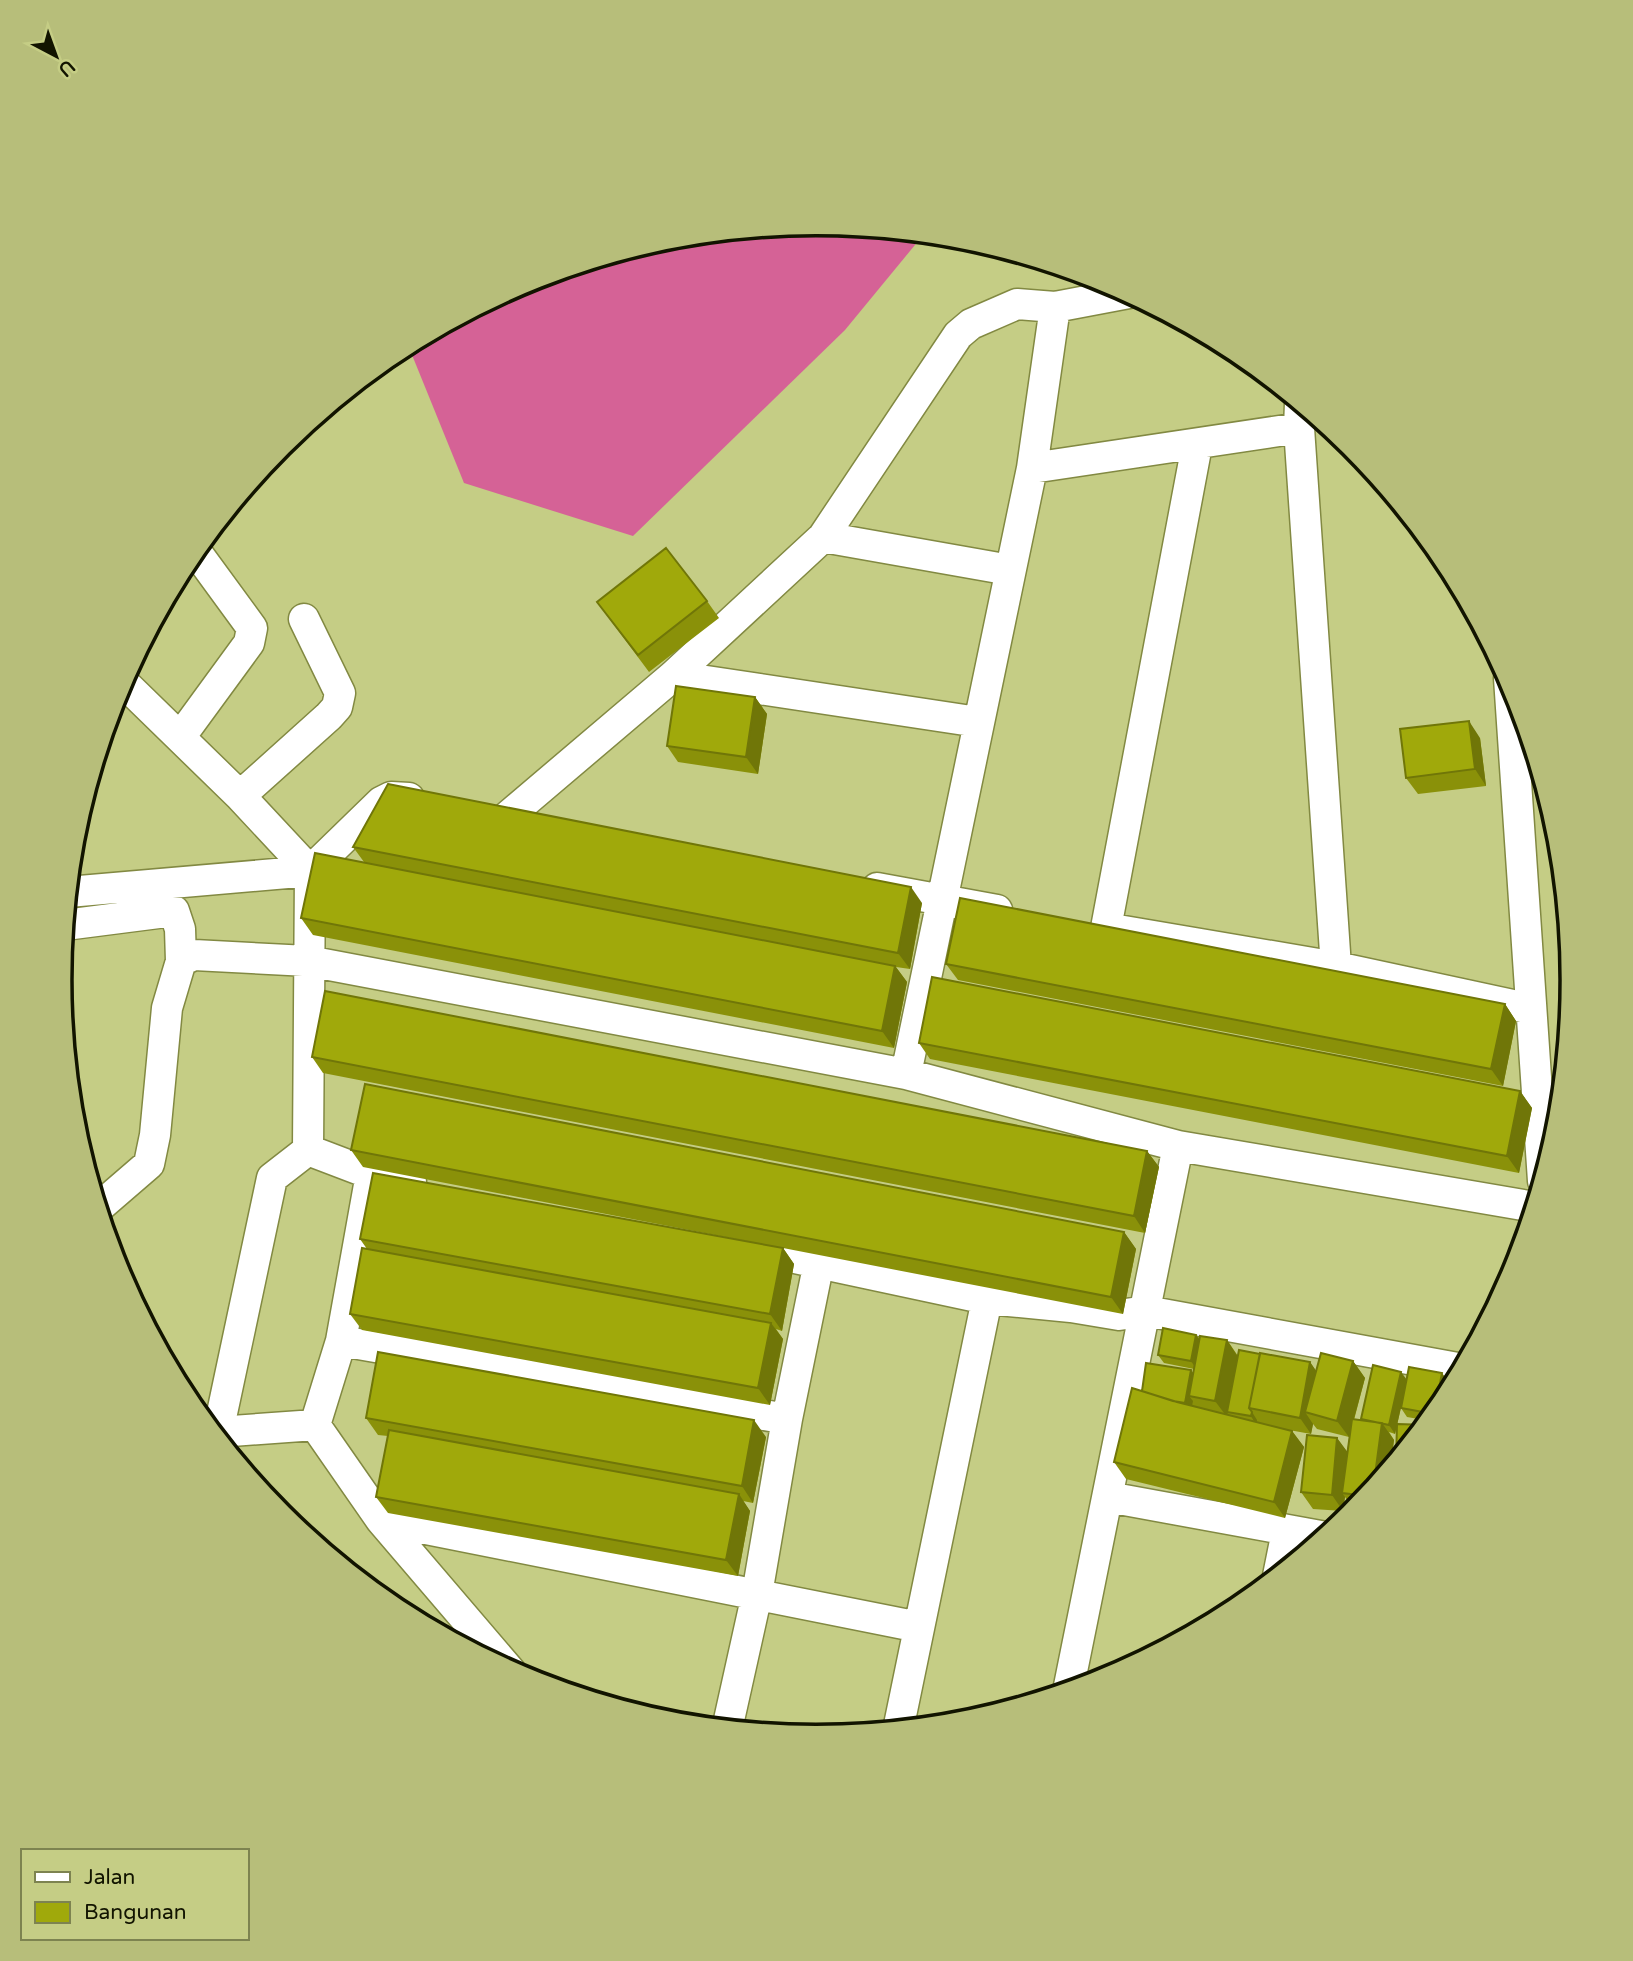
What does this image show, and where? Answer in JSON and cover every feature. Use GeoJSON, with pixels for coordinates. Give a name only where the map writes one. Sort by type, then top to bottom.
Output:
{"type":"FeatureCollection","features":[{"type":"Feature","properties":{"kind":"street"},"geometry":{"type":"LineString","coordinates":[[548,825],[494,814],[673,676],[823,537],[958,335],[971,324],[1017,304],[1055,307],[1111,296]]}},
{"type":"Feature","properties":{"kind":"street"},"geometry":{"type":"LineString","coordinates":[[906,1074],[1032,468],[1055,307]]}},
{"type":"Feature","properties":{"kind":"street"},"geometry":{"type":"LineString","coordinates":[[1032,468],[1197,445],[1300,415],[1336,967]]}},
{"type":"Feature","properties":{"kind":"street"},"geometry":{"type":"LineString","coordinates":[[1197,445],[1092,925],[1336,967],[1531,1009]]}},
{"type":"Feature","properties":{"kind":"street"},"geometry":{"type":"LineString","coordinates":[[823,537],[1010,570]]}},
{"type":"Feature","properties":{"kind":"street"},"geometry":{"type":"LineString","coordinates":[[181,736],[249,643],[251,636],[251,628],[202,560]]}},
{"type":"Feature","properties":{"kind":"street"},"geometry":{"type":"LineString","coordinates":[[240,796],[329,716],[340,700],[340,693],[304,619]]}},
{"type":"Feature","properties":{"kind":"street"},"geometry":{"type":"LineString","coordinates":[[673,676],[978,722]]}},
{"type":"Feature","properties":{"kind":"street"},"geometry":{"type":"LineString","coordinates":[[131,689],[240,796],[310,872],[308,1150]]}},
{"type":"Feature","properties":{"kind":"street"},"geometry":{"type":"LineString","coordinates":[[1511,712],[1541,1152]]}},
{"type":"Feature","properties":{"kind":"street"},"geometry":{"type":"LineString","coordinates":[[77,891],[310,872],[381,802],[402,796],[441,804]]}},
{"type":"Feature","properties":{"kind":"street"},"geometry":{"type":"LineString","coordinates":[[846,882],[1024,914]]}},
{"type":"Feature","properties":{"kind":"street"},"geometry":{"type":"LineString","coordinates":[[74,924],[174,911],[180,929],[181,961],[167,1008],[155,1135],[149,1164],[105,1202]]}},
{"type":"Feature","properties":{"kind":"street"},"geometry":{"type":"LineString","coordinates":[[181,961],[194,955],[308,961],[906,1074],[1178,1146],[1526,1206]]}},
{"type":"Feature","properties":{"kind":"street"},"geometry":{"type":"LineString","coordinates":[[1070,1681],[1178,1146]]}},
{"type":"Feature","properties":{"kind":"street"},"geometry":{"type":"LineString","coordinates":[[308,1150],[371,1174],[439,1188]]}},
{"type":"Feature","properties":{"kind":"street"},"geometry":{"type":"LineString","coordinates":[[218,1423],[272,1178],[308,1150]]}},
{"type":"Feature","properties":{"kind":"street"},"geometry":{"type":"LineString","coordinates":[[315,1426],[341,1341],[371,1174]]}},
{"type":"Feature","properties":{"kind":"street"},"geometry":{"type":"LineString","coordinates":[[724,1244],[987,1298],[1119,1315],[1146,1311],[1452,1367]]}},
{"type":"Feature","properties":{"kind":"street"},"geometry":{"type":"LineString","coordinates":[[729,1720],[757,1594],[787,1419],[819,1262]]}},
{"type":"Feature","properties":{"kind":"street"},"geometry":{"type":"LineString","coordinates":[[900,1720],[987,1298]]}},
{"type":"Feature","properties":{"kind":"street"},"geometry":{"type":"LineString","coordinates":[[341,1341],[787,1419]]}},
{"type":"Feature","properties":{"kind":"street"},"geometry":{"type":"LineString","coordinates":[[225,1432],[315,1426]]}},
{"type":"Feature","properties":{"kind":"street"},"geometry":{"type":"LineString","coordinates":[[315,1426],[381,1520],[493,1651]]}},
{"type":"Feature","properties":{"kind":"street"},"geometry":{"type":"LineString","coordinates":[[1108,1497],[1313,1535]]}},
{"type":"Feature","properties":{"kind":"street"},"geometry":{"type":"LineString","coordinates":[[381,1520],[919,1627]]}},
{"type":"Feature","properties":{"kind":"street"},"geometry":{"type":"LineString","coordinates":[[1281,1562],[1287,1531]]}},
{"type":"Feature","properties":{"kind":"shaded area"},"geometry":{"type":"Polygon","coordinates":[[[816,236],[865,237],[917,243],[845,330],[633,536],[464,483],[412,355],[487,313],[531,292],[577,275],[671,250],[719,242],[816,236]]]}},
{"type":"Feature","properties":{"kind":"building"},"geometry":{"type":"Polygon","coordinates":[[[666,548],[707,601],[638,655],[597,602],[666,548]]]}},
{"type":"Feature","properties":{"kind":"building"},"geometry":{"type":"Polygon","coordinates":[[[676,686],[755,697],[746,757],[667,746],[676,686]]]}},
{"type":"Feature","properties":{"kind":"building"},"geometry":{"type":"Polygon","coordinates":[[[1469,721],[1475,769],[1406,778],[1400,729],[1469,721]]]}},
{"type":"Feature","properties":{"kind":"building"},"geometry":{"type":"Polygon","coordinates":[[[388,784],[911,887],[898,953],[353,847],[388,784]]]}},
{"type":"Feature","properties":{"kind":"building"},"geometry":{"type":"Polygon","coordinates":[[[315,853],[895,966],[882,1031],[301,918],[315,853]]]}},
{"type":"Feature","properties":{"kind":"building"},"geometry":{"type":"Polygon","coordinates":[[[960,898],[1505,1004],[1491,1069],[946,964],[960,898]]]}},
{"type":"Feature","properties":{"kind":"building"},"geometry":{"type":"Polygon","coordinates":[[[932,977],[1520,1091],[1507,1156],[919,1043],[932,977]]]}},
{"type":"Feature","properties":{"kind":"building"},"geometry":{"type":"Polygon","coordinates":[[[325,991],[1147,1151],[1134,1216],[312,1057],[325,991]]]}},
{"type":"Feature","properties":{"kind":"building"},"geometry":{"type":"Polygon","coordinates":[[[365,1084],[1124,1232],[1111,1297],[351,1150],[365,1084]]]}},
{"type":"Feature","properties":{"kind":"building"},"geometry":{"type":"Polygon","coordinates":[[[373,1173],[783,1248],[770,1314],[360,1239],[373,1173]]]}},
{"type":"Feature","properties":{"kind":"building"},"geometry":{"type":"Polygon","coordinates":[[[362,1248],[771,1323],[758,1388],[350,1314],[362,1248]]]}},
{"type":"Feature","properties":{"kind":"building"},"geometry":{"type":"Polygon","coordinates":[[[1163,1328],[1196,1335],[1191,1361],[1158,1355],[1163,1328]]]}},
{"type":"Feature","properties":{"kind":"building"},"geometry":{"type":"Polygon","coordinates":[[[1200,1336],[1227,1340],[1215,1401],[1189,1396],[1200,1336]]]}},
{"type":"Feature","properties":{"kind":"building"},"geometry":{"type":"Polygon","coordinates":[[[1239,1350],[1260,1354],[1249,1408],[1251,1416],[1227,1412],[1239,1350]]]}},
{"type":"Feature","properties":{"kind":"building"},"geometry":{"type":"Polygon","coordinates":[[[378,1352],[754,1420],[742,1486],[366,1418],[378,1352]]]}},
{"type":"Feature","properties":{"kind":"building"},"geometry":{"type":"Polygon","coordinates":[[[1260,1353],[1310,1362],[1300,1418],[1249,1408],[1260,1353]]]}},
{"type":"Feature","properties":{"kind":"building"},"geometry":{"type":"Polygon","coordinates":[[[1321,1353],[1353,1361],[1337,1421],[1305,1412],[1321,1353]]]}},
{"type":"Feature","properties":{"kind":"building"},"geometry":{"type":"Polygon","coordinates":[[[1146,1363],[1191,1370],[1185,1403],[1142,1391],[1146,1363]]]}},
{"type":"Feature","properties":{"kind":"building"},"geometry":{"type":"Polygon","coordinates":[[[1373,1365],[1401,1372],[1389,1425],[1361,1419],[1373,1365]]]}},
{"type":"Feature","properties":{"kind":"building"},"geometry":{"type":"Polygon","coordinates":[[[1409,1367],[1442,1373],[1439,1389],[1423,1412],[1401,1408],[1409,1367]]]}},
{"type":"Feature","properties":{"kind":"building"},"geometry":{"type":"Polygon","coordinates":[[[1132,1388],[1292,1431],[1274,1502],[1114,1462],[1132,1388]]]}},
{"type":"Feature","properties":{"kind":"building"},"geometry":{"type":"Polygon","coordinates":[[[1352,1419],[1382,1423],[1375,1473],[1355,1494],[1342,1493],[1352,1419]]]}},
{"type":"Feature","properties":{"kind":"building"},"geometry":{"type":"Polygon","coordinates":[[[1397,1424],[1414,1425],[1407,1434],[1396,1447],[1397,1424]]]}},
{"type":"Feature","properties":{"kind":"building"},"geometry":{"type":"Polygon","coordinates":[[[389,1430],[739,1494],[726,1560],[376,1497],[389,1430]]]}},
{"type":"Feature","properties":{"kind":"building"},"geometry":{"type":"Polygon","coordinates":[[[1307,1435],[1337,1438],[1332,1495],[1301,1492],[1307,1435]]]}}]}
